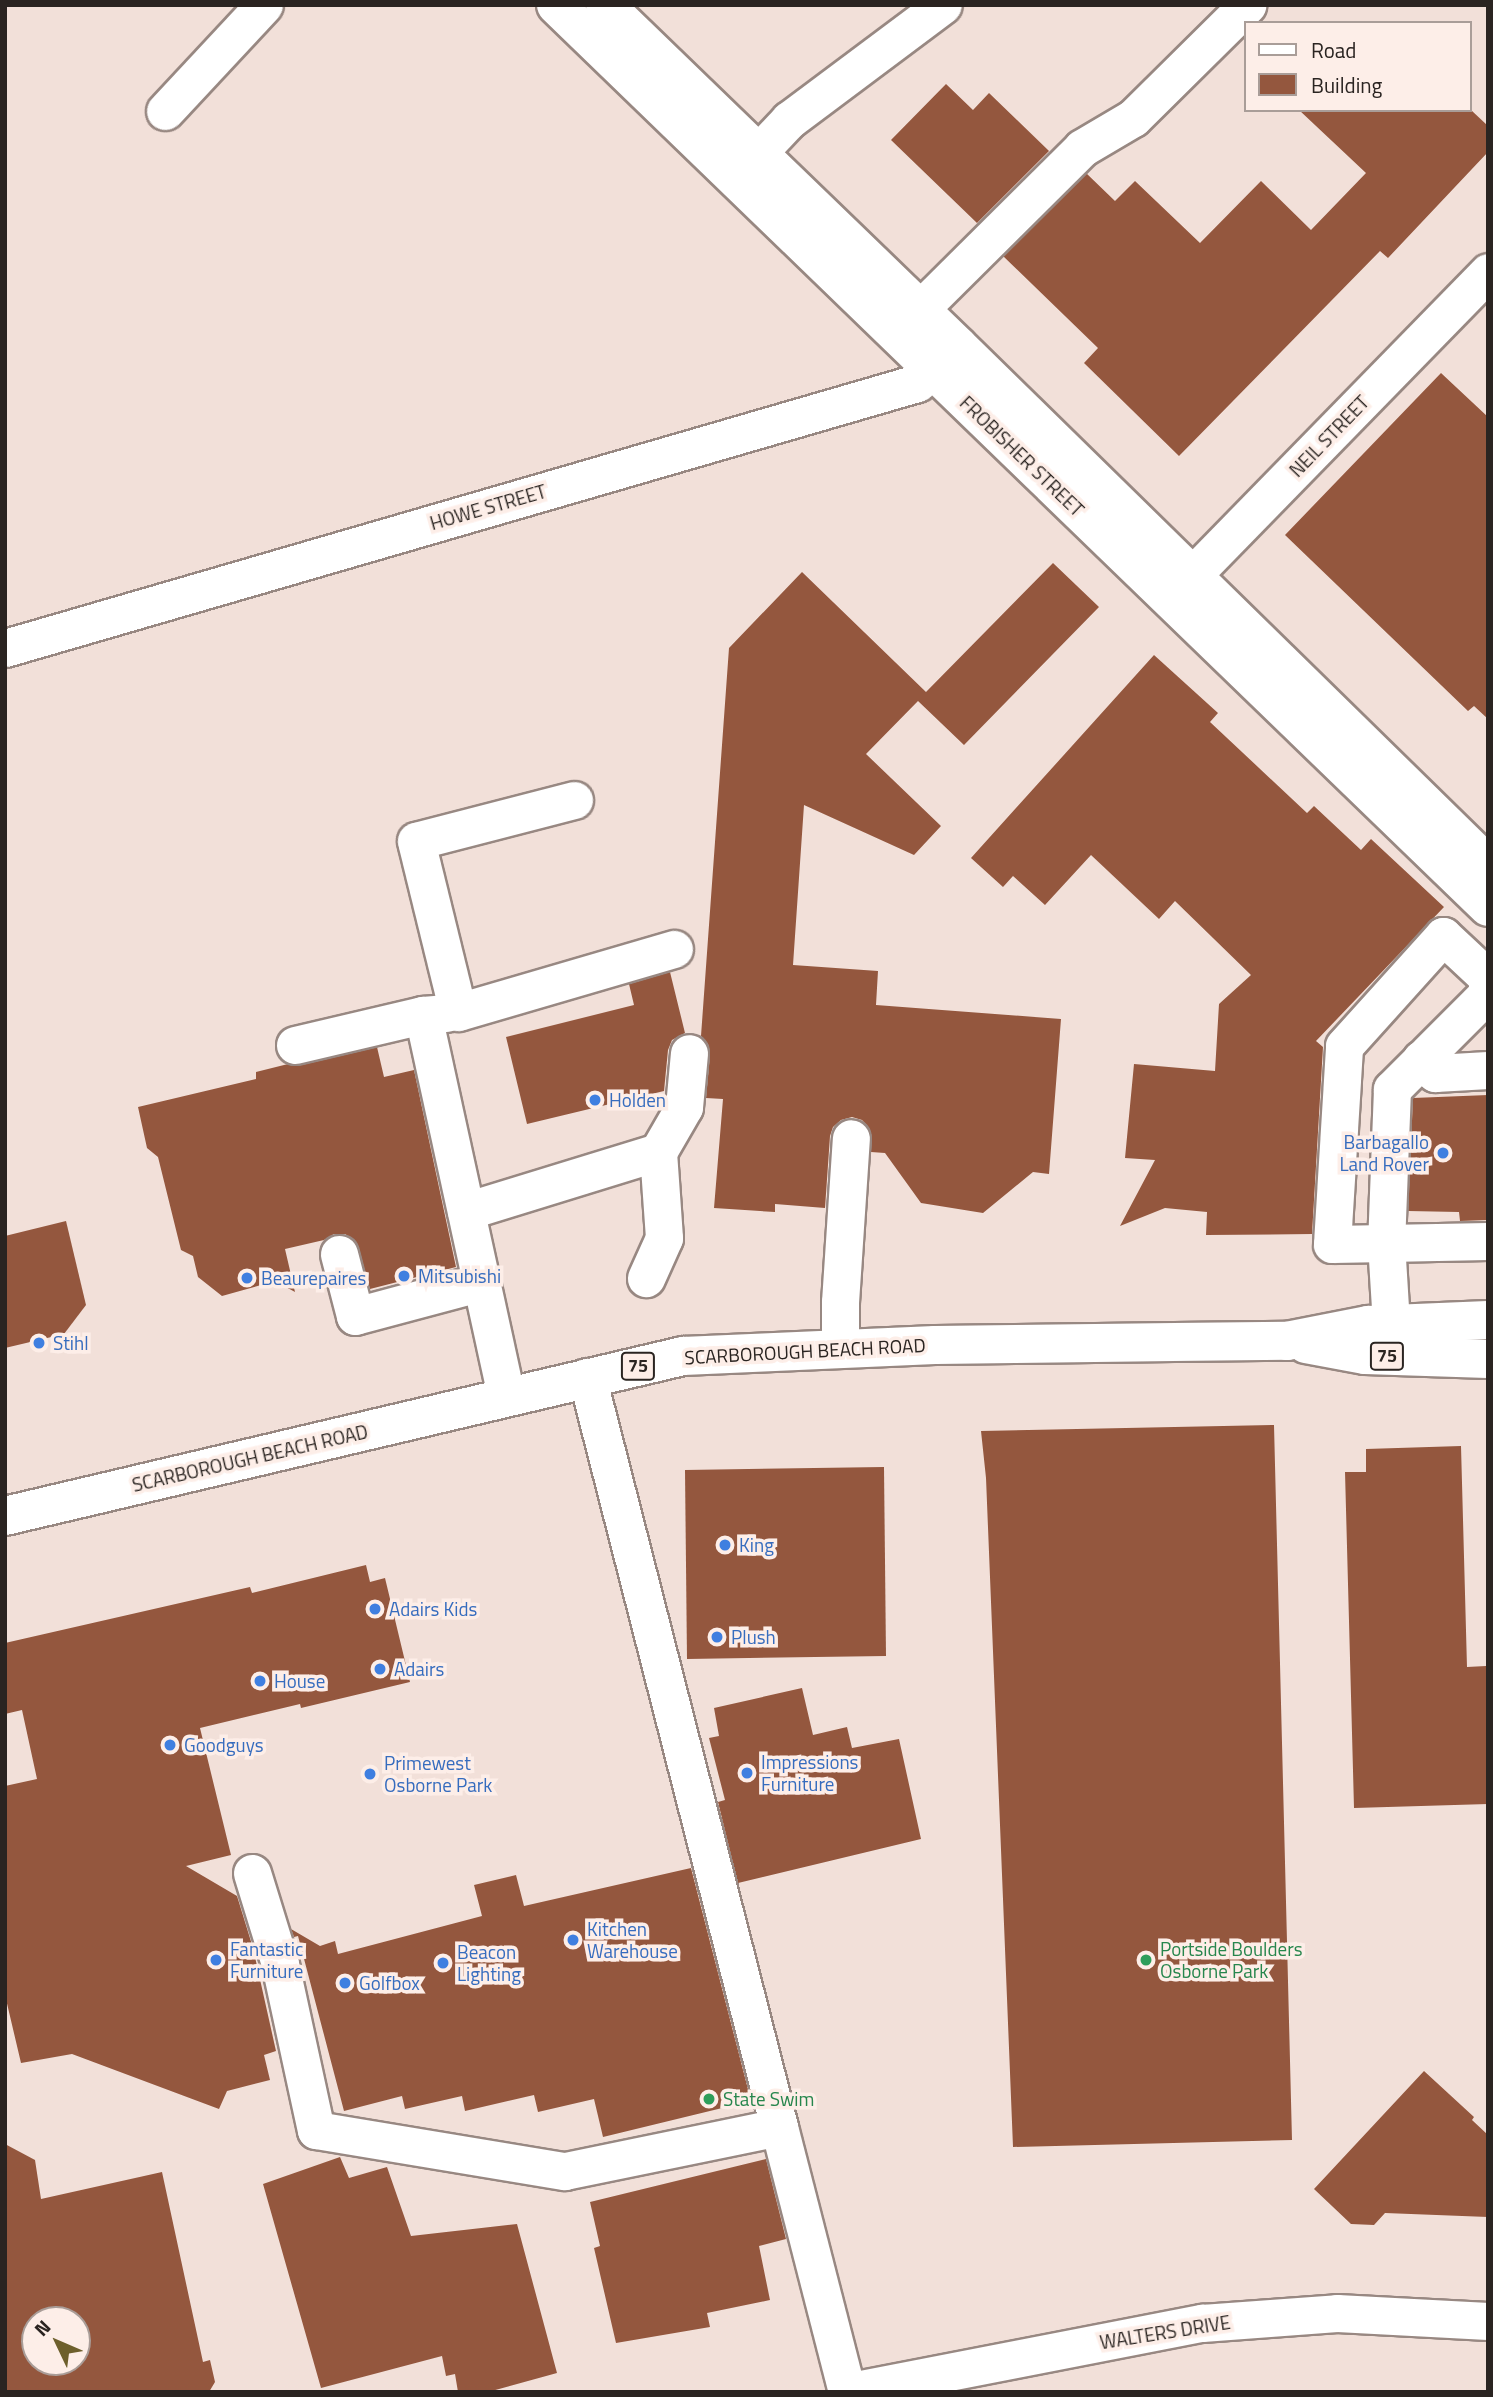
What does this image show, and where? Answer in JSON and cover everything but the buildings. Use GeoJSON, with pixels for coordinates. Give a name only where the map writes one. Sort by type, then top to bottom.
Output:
{"type":"FeatureCollection","features":[{"type":"Feature","properties":{"kind":"main road","name":"FROBISHER STREET"},"geometry":{"type":"LineString","coordinates":[[556,5],[920,309],[946,358]]}},
{"type":"Feature","properties":{"kind":"main road","name":"FROBISHER STREET"},"geometry":{"type":"LineString","coordinates":[[605,5],[747,164],[1181,587],[1488,906]]}},
{"type":"Feature","properties":{"kind":"main road","name":"FROBISHER STREET"},"geometry":{"type":"LineString","coordinates":[[1181,587],[1488,865]]}},
{"type":"Feature","properties":{"kind":"main road","name":"SCARBOROUGH BEACH ROAD"},"geometry":{"type":"LineString","coordinates":[[5,1516],[683,1356],[840,1348],[1287,1340],[1368,1325],[1488,1320]]}},
{"type":"Feature","properties":{"kind":"main road","name":"SCARBOROUGH BEACH ROAD"},"geometry":{"type":"LineString","coordinates":[[1287,1340],[1365,1356],[1488,1359]]}},
{"type":"Feature","properties":{"kind":"street"},"geometry":{"type":"LineString","coordinates":[[165,111],[264,5]]}},
{"type":"Feature","properties":{"kind":"street"},"geometry":{"type":"LineString","coordinates":[[747,164],[789,120],[943,5]]}},
{"type":"Feature","properties":{"kind":"street"},"geometry":{"type":"LineString","coordinates":[[920,309],[1082,148],[1133,118],[1247,5]]}},
{"type":"Feature","properties":{"kind":"street","name":"NEIL STREET"},"geometry":{"type":"LineString","coordinates":[[1181,587],[1488,272]]}},
{"type":"Feature","properties":{"kind":"street","name":"HOWE STREET"},"geometry":{"type":"LineString","coordinates":[[5,648],[917,383],[946,358]]}},
{"type":"Feature","properties":{"kind":"street"},"geometry":{"type":"LineString","coordinates":[[458,1012],[416,841],[574,800]]}},
{"type":"Feature","properties":{"kind":"street"},"geometry":{"type":"LineString","coordinates":[[1391,1324],[1386,1243],[1392,1089],[1487,992],[1487,977],[1443,936],[1344,1046],[1332,1244],[1386,1243],[1488,1241]]}},
{"type":"Feature","properties":{"kind":"street"},"geometry":{"type":"LineString","coordinates":[[295,1045],[423,1015],[458,1012],[674,949]]}},
{"type":"Feature","properties":{"kind":"street"},"geometry":{"type":"LineString","coordinates":[[423,1015],[506,1396]]}},
{"type":"Feature","properties":{"kind":"street"},"geometry":{"type":"LineString","coordinates":[[1344,1046],[1392,1089]]}},
{"type":"Feature","properties":{"kind":"street"},"geometry":{"type":"LineString","coordinates":[[646,1278],[664,1238],[657,1153],[684,1107],[689,1053]]}},
{"type":"Feature","properties":{"kind":"street"},"geometry":{"type":"LineString","coordinates":[[1421,1059],[1436,1073],[1488,1070]]}},
{"type":"Feature","properties":{"kind":"street"},"geometry":{"type":"LineString","coordinates":[[840,1348],[851,1138]]}},
{"type":"Feature","properties":{"kind":"street"},"geometry":{"type":"LineString","coordinates":[[466,1211],[657,1153]]}},
{"type":"Feature","properties":{"kind":"street"},"geometry":{"type":"LineString","coordinates":[[339,1254],[355,1316],[482,1282]]}},
{"type":"Feature","properties":{"kind":"street"},"geometry":{"type":"LineString","coordinates":[[587,1377],[847,2392]]}},
{"type":"Feature","properties":{"kind":"street"},"geometry":{"type":"LineString","coordinates":[[251,1872],[280,1964],[316,2130],[565,2171],[779,2127]]}},
{"type":"Feature","properties":{"kind":"street","name":"WALTERS DRIVE"},"geometry":{"type":"LineString","coordinates":[[847,2392],[1202,2323],[1338,2313],[1488,2321]]}},
{"type":"Feature","properties":{"kind":"place","name":"Holden"},"geometry":{"type":"Point","coordinates":[595,1100]}},
{"type":"Feature","properties":{"kind":"place","name":"Barbagallo Land Rover"},"geometry":{"type":"Point","coordinates":[1443,1153]}},
{"type":"Feature","properties":{"kind":"place","name":"Mitsubishi"},"geometry":{"type":"Point","coordinates":[404,1276]}},
{"type":"Feature","properties":{"kind":"place","name":"Beaurepaires"},"geometry":{"type":"Point","coordinates":[247,1278]}},
{"type":"Feature","properties":{"kind":"place","name":"Stihl"},"geometry":{"type":"Point","coordinates":[39,1343]}},
{"type":"Feature","properties":{"kind":"place","name":"King"},"geometry":{"type":"Point","coordinates":[725,1545]}},
{"type":"Feature","properties":{"kind":"place","name":"Adairs Kids"},"geometry":{"type":"Point","coordinates":[375,1609]}},
{"type":"Feature","properties":{"kind":"place","name":"Plush"},"geometry":{"type":"Point","coordinates":[717,1637]}},
{"type":"Feature","properties":{"kind":"place","name":"Adairs"},"geometry":{"type":"Point","coordinates":[380,1669]}},
{"type":"Feature","properties":{"kind":"place","name":"House"},"geometry":{"type":"Point","coordinates":[260,1681]}},
{"type":"Feature","properties":{"kind":"place","name":"Goodguys"},"geometry":{"type":"Point","coordinates":[170,1745]}},
{"type":"Feature","properties":{"kind":"place","name":"Impressions Furniture"},"geometry":{"type":"Point","coordinates":[747,1773]}},
{"type":"Feature","properties":{"kind":"place","name":"Primewest Osborne Park"},"geometry":{"type":"Point","coordinates":[370,1774]}},
{"type":"Feature","properties":{"kind":"place","name":"Kitchen Warehouse"},"geometry":{"type":"Point","coordinates":[573,1940]}},
{"type":"Feature","properties":{"kind":"place","name":"Fantastic Furniture"},"geometry":{"type":"Point","coordinates":[216,1960]}},
{"type":"Feature","properties":{"kind":"place","name":"Portside Boulders Osborne Park"},"geometry":{"type":"Point","coordinates":[1146,1960]}},
{"type":"Feature","properties":{"kind":"place","name":"Beacon Lighting"},"geometry":{"type":"Point","coordinates":[443,1963]}},
{"type":"Feature","properties":{"kind":"place","name":"Golfbox"},"geometry":{"type":"Point","coordinates":[345,1983]}},
{"type":"Feature","properties":{"kind":"place","name":"State Swim"},"geometry":{"type":"Point","coordinates":[709,2099]}}]}
